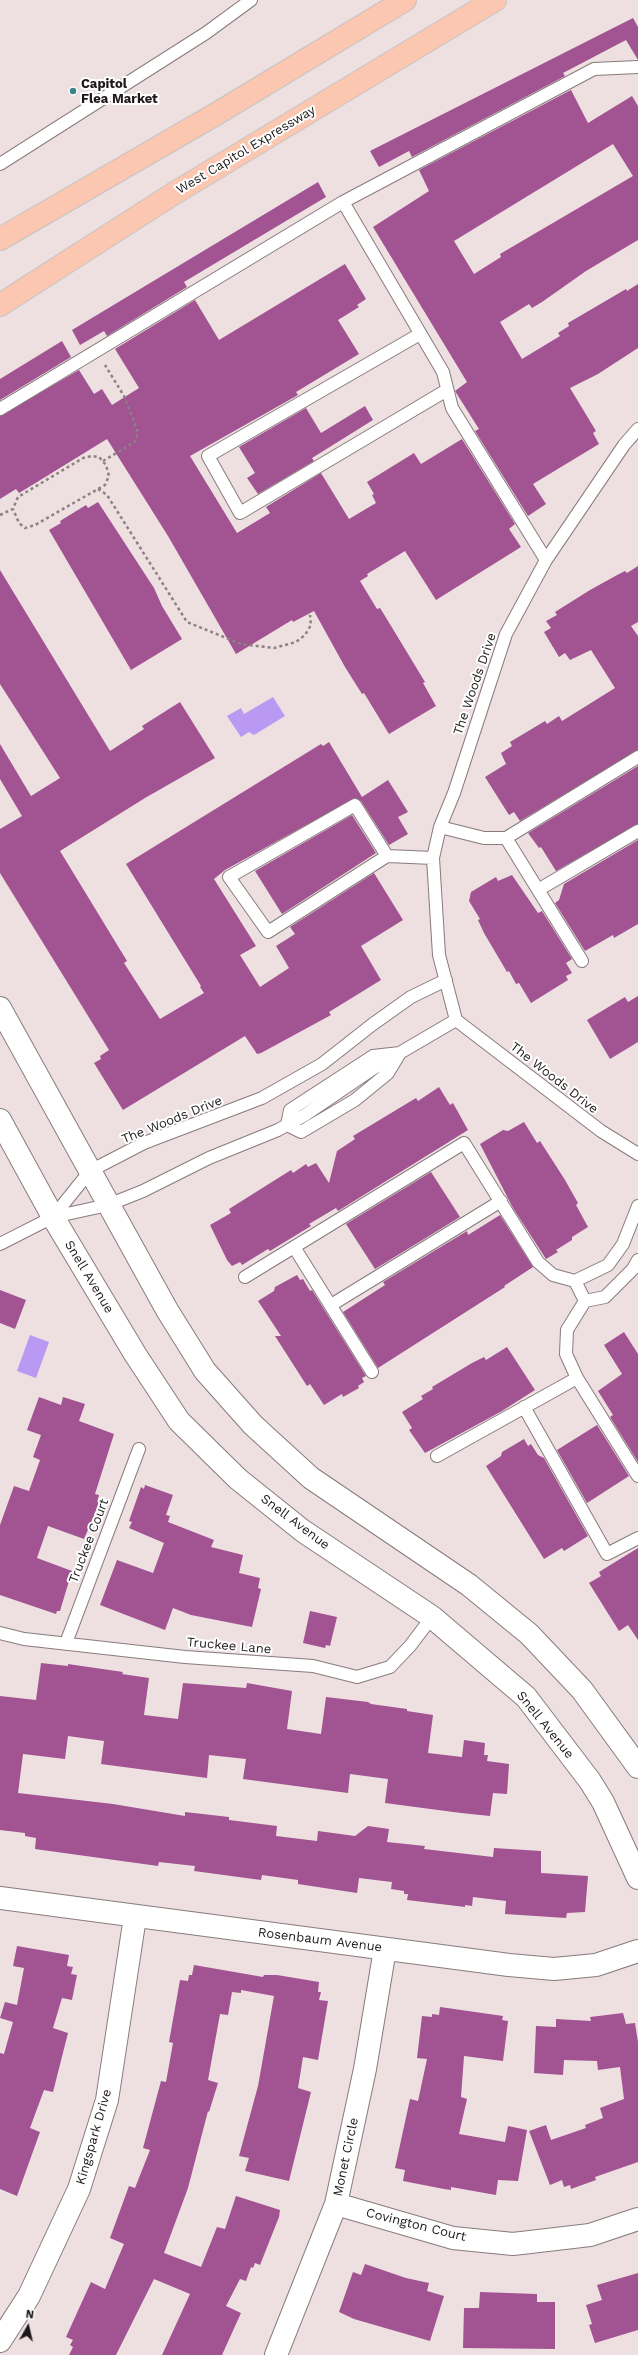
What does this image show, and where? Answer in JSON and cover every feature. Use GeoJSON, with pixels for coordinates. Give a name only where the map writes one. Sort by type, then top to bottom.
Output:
{"type":"FeatureCollection","features":[{"type":"Feature","properties":{"kind":"highway"},"geometry":{"type":"LineString","coordinates":[[0,239],[223,110],[405,0]]}},
{"type":"Feature","properties":{"kind":"highway","name":"West Capitol Expressway"},"geometry":{"type":"LineString","coordinates":[[0,305],[173,194],[495,0]]}},
{"type":"Feature","properties":{"kind":"main road"},"geometry":{"type":"LineString","coordinates":[[0,1008],[167,1310],[205,1371],[253,1425],[311,1478],[469,1585],[529,1634],[582,1690],[638,1767]]}},
{"type":"Feature","properties":{"kind":"main road","name":"Snell Avenue"},"geometry":{"type":"LineString","coordinates":[[0,1120],[53,1217],[135,1354],[179,1421],[238,1479],[303,1531],[432,1617],[526,1697],[590,1781],[603,1802],[638,1878]]}},
{"type":"Feature","properties":{"kind":"main road","name":"Rosenbaum Avenue"},"geometry":{"type":"LineString","coordinates":[[0,1898],[134,1917],[554,1969],[596,1965],[638,1951]]}},
{"type":"Feature","properties":{"kind":"main road","name":"Kingspark Drive"},"geometry":{"type":"LineString","coordinates":[[0,2341],[29,2296],[79,2189],[107,2100],[134,1917]]}},
{"type":"Feature","properties":{"kind":"main road","name":"Monet Circle"},"geometry":{"type":"LineString","coordinates":[[276,2355],[336,2204],[365,2069],[385,1949]]}},
{"type":"Feature","properties":{"kind":"main road","name":"Covington Court"},"geometry":{"type":"LineString","coordinates":[[336,2204],[453,2238],[513,2244],[590,2235],[638,2219]]}},
{"type":"Feature","properties":{"kind":"lane"},"geometry":{"type":"LineString","coordinates":[[0,164],[206,33],[251,0]]}},
{"type":"Feature","properties":{"kind":"lane"},"geometry":{"type":"LineString","coordinates":[[0,409],[343,202],[594,69],[638,68]]}},
{"type":"Feature","properties":{"kind":"lane"},"geometry":{"type":"LineString","coordinates":[[343,202],[443,372],[452,408],[546,560]]}},
{"type":"Feature","properties":{"kind":"lane"},"geometry":{"type":"LineString","coordinates":[[420,334],[208,456],[240,512],[447,390]]}},
{"type":"Feature","properties":{"kind":"lane","name":"The Woods Drive"},"geometry":{"type":"LineString","coordinates":[[638,429],[624,445],[546,560],[506,634],[454,793],[440,827],[433,858],[439,955],[456,1020],[601,1131],[638,1154]]}},
{"type":"Feature","properties":{"kind":"lane"},"geometry":{"type":"LineString","coordinates":[[440,827],[484,838],[506,838],[638,756]]}},
{"type":"Feature","properties":{"kind":"lane"},"geometry":{"type":"LineString","coordinates":[[387,856],[355,805],[229,877],[268,932],[387,856],[433,858]]}},
{"type":"Feature","properties":{"kind":"lane"},"geometry":{"type":"LineString","coordinates":[[538,890],[638,831]]}},
{"type":"Feature","properties":{"kind":"lane"},"geometry":{"type":"LineString","coordinates":[[506,838],[582,962]]}},
{"type":"Feature","properties":{"kind":"lane","name":"The Woods Drive"},"geometry":{"type":"LineString","coordinates":[[53,1217],[90,1171],[144,1143],[262,1098],[322,1064],[373,1024],[411,997],[446,980]]}},
{"type":"Feature","properties":{"kind":"lane"},"geometry":{"type":"LineString","coordinates":[[0,1244],[53,1217],[108,1205],[143,1191],[209,1158],[287,1125],[400,1053],[456,1020]]}},
{"type":"Feature","properties":{"kind":"lane"},"geometry":{"type":"LineString","coordinates":[[287,1125],[290,1110],[373,1056],[400,1053]]}},
{"type":"Feature","properties":{"kind":"lane"},"geometry":{"type":"LineString","coordinates":[[287,1125],[301,1132],[354,1100],[388,1073],[400,1053]]}},
{"type":"Feature","properties":{"kind":"lane"},"geometry":{"type":"LineString","coordinates":[[322,1064],[334,1081]]}},
{"type":"Feature","properties":{"kind":"lane"},"geometry":{"type":"LineString","coordinates":[[245,1277],[464,1142],[538,1262],[553,1275],[575,1281],[608,1265],[623,1244],[638,1206]]}},
{"type":"Feature","properties":{"kind":"lane"},"geometry":{"type":"LineString","coordinates":[[330,1305],[500,1201]]}},
{"type":"Feature","properties":{"kind":"lane"},"geometry":{"type":"LineString","coordinates":[[294,1246],[372,1372]]}},
{"type":"Feature","properties":{"kind":"lane"},"geometry":{"type":"LineString","coordinates":[[638,1260],[633,1269],[605,1297],[585,1301],[567,1330],[566,1354],[577,1378],[638,1476]]}},
{"type":"Feature","properties":{"kind":"lane"},"geometry":{"type":"LineString","coordinates":[[575,1281],[585,1301]]}},
{"type":"Feature","properties":{"kind":"lane"},"geometry":{"type":"LineString","coordinates":[[437,1456],[577,1378]]}},
{"type":"Feature","properties":{"kind":"lane"},"geometry":{"type":"LineString","coordinates":[[524,1407],[607,1554],[638,1538]]}},
{"type":"Feature","properties":{"kind":"lane","name":"Truckee Court"},"geometry":{"type":"LineString","coordinates":[[66,1643],[139,1449]]}},
{"type":"Feature","properties":{"kind":"lane","name":"Truckee Lane"},"geometry":{"type":"LineString","coordinates":[[0,1633],[66,1643],[185,1657],[312,1666],[357,1677],[390,1668],[410,1646],[432,1617]]}},
{"type":"Feature","properties":{"kind":"path"},"geometry":{"type":"LineString","coordinates":[[97,351],[124,396],[138,432],[135,442],[103,461]]}},
{"type":"Feature","properties":{"kind":"path"},"geometry":{"type":"LineString","coordinates":[[0,515],[13,509],[18,497],[83,458],[92,456],[99,457],[106,465],[109,476],[105,485],[35,525],[25,528],[19,522],[13,509]]}},
{"type":"Feature","properties":{"kind":"path"},"geometry":{"type":"LineString","coordinates":[[98,489],[107,495],[187,622],[241,644],[274,648],[296,642],[305,635],[311,625],[310,615]]}},
{"type":"Feature","properties":{"kind":"shaded area"},"geometry":{"type":"Polygon","coordinates":[[[273,697],[285,716],[254,735],[249,732],[241,737],[227,716],[241,708],[244,714],[273,697]]]}},
{"type":"Feature","properties":{"kind":"shaded area"},"geometry":{"type":"Polygon","coordinates":[[[30,1335],[49,1342],[36,1378],[17,1371],[30,1335]]]}},
{"type":"Feature","properties":{"kind":"building"},"geometry":{"type":"Polygon","coordinates":[[[633,18],[638,27],[638,60],[626,40],[563,73],[565,76],[412,157],[409,151],[379,167],[370,151],[633,18]]]}},
{"type":"Feature","properties":{"kind":"building"},"geometry":{"type":"Polygon","coordinates":[[[571,90],[588,123],[632,96],[638,106],[638,240],[586,271],[532,308],[529,304],[500,322],[522,359],[560,336],[558,333],[569,326],[568,323],[626,289],[627,291],[638,284],[638,348],[598,374],[570,388],[596,431],[593,433],[599,444],[533,484],[546,504],[528,516],[475,431],[479,429],[455,391],[467,382],[373,227],[429,191],[419,170],[571,90]],[[613,144],[454,241],[474,274],[501,257],[500,254],[633,176],[613,144]]]}},
{"type":"Feature","properties":{"kind":"building"},"geometry":{"type":"Polygon","coordinates":[[[318,182],[326,197],[184,282],[187,287],[107,336],[104,331],[80,345],[72,330],[318,182]]]}},
{"type":"Feature","properties":{"kind":"building"},"geometry":{"type":"Polygon","coordinates":[[[345,264],[366,299],[357,305],[359,307],[338,320],[359,354],[296,392],[298,395],[190,456],[237,533],[270,513],[266,507],[321,473],[349,519],[376,503],[372,495],[374,494],[367,482],[414,453],[421,464],[462,439],[515,524],[509,529],[521,547],[436,600],[405,551],[367,574],[368,576],[360,581],[377,609],[380,608],[385,616],[425,682],[423,683],[436,706],[389,734],[364,693],[362,694],[345,667],[314,611],[293,622],[292,620],[236,654],[168,536],[107,439],[19,493],[16,489],[0,499],[0,416],[79,370],[94,394],[102,389],[112,405],[139,388],[115,349],[195,300],[219,340],[345,264]]]}},
{"type":"Feature","properties":{"kind":"building"},"geometry":{"type":"Polygon","coordinates":[[[62,341],[71,357],[0,400],[0,379],[62,341]]]}},
{"type":"Feature","properties":{"kind":"building"},"geometry":{"type":"Polygon","coordinates":[[[365,406],[373,420],[312,458],[314,461],[258,494],[247,478],[255,473],[239,447],[306,408],[321,433],[365,406]]]}},
{"type":"Feature","properties":{"kind":"building"},"geometry":{"type":"Polygon","coordinates":[[[98,502],[154,588],[162,606],[182,639],[131,670],[49,530],[61,523],[60,521],[86,505],[88,508],[98,502]]]}},
{"type":"Feature","properties":{"kind":"building"},"geometry":{"type":"Polygon","coordinates":[[[638,566],[638,622],[631,626],[638,636],[638,750],[520,821],[514,812],[509,815],[485,777],[506,764],[501,753],[512,746],[510,742],[545,721],[547,724],[559,716],[562,721],[615,688],[591,650],[570,660],[565,653],[559,657],[544,632],[551,628],[546,621],[557,615],[555,612],[590,590],[625,571],[627,573],[638,566]]]}},
{"type":"Feature","properties":{"kind":"building"},"geometry":{"type":"Polygon","coordinates":[[[0,570],[110,751],[144,729],[142,726],[180,702],[215,758],[145,798],[60,851],[127,961],[124,963],[160,1019],[204,993],[126,864],[321,744],[323,746],[329,742],[362,797],[388,780],[408,812],[398,817],[408,834],[389,845],[361,801],[355,798],[225,870],[214,879],[256,946],[240,955],[260,987],[289,968],[276,946],[295,934],[290,927],[374,873],[403,920],[361,946],[381,980],[329,1012],[331,1015],[261,1053],[257,1054],[245,1036],[123,1110],[94,1063],[101,1059],[100,1056],[109,1050],[0,873],[0,829],[22,816],[0,779],[0,744],[31,796],[60,778],[0,684],[0,570]]]}},
{"type":"Feature","properties":{"kind":"building"},"geometry":{"type":"Polygon","coordinates":[[[638,766],[638,824],[556,871],[541,847],[539,848],[528,833],[638,766]]]}},
{"type":"Feature","properties":{"kind":"building"},"geometry":{"type":"Polygon","coordinates":[[[352,815],[376,853],[282,914],[255,871],[352,815]]]}},
{"type":"Feature","properties":{"kind":"building"},"geometry":{"type":"Polygon","coordinates":[[[638,840],[638,924],[614,938],[613,935],[585,951],[555,903],[559,900],[564,884],[638,840]]]}},
{"type":"Feature","properties":{"kind":"building"},"geometry":{"type":"Polygon","coordinates":[[[512,875],[538,913],[542,911],[572,959],[566,963],[572,973],[566,976],[568,980],[531,1003],[519,983],[516,984],[509,971],[507,972],[484,933],[478,920],[480,919],[469,901],[471,892],[496,877],[498,881],[512,875]]]}},
{"type":"Feature","properties":{"kind":"building"},"geometry":{"type":"Polygon","coordinates":[[[638,996],[638,1042],[610,1059],[587,1020],[625,997],[628,1002],[638,996]]]}},
{"type":"Feature","properties":{"kind":"building"},"geometry":{"type":"Polygon","coordinates":[[[439,1087],[450,1105],[453,1103],[468,1130],[338,1211],[336,1208],[309,1224],[311,1226],[270,1251],[268,1249],[242,1265],[240,1262],[232,1266],[227,1260],[210,1225],[231,1213],[229,1209],[291,1170],[293,1173],[306,1164],[308,1167],[316,1163],[329,1183],[337,1151],[355,1139],[353,1136],[416,1098],[418,1101],[439,1087]]]}},
{"type":"Feature","properties":{"kind":"building"},"geometry":{"type":"Polygon","coordinates":[[[524,1122],[537,1143],[540,1141],[565,1180],[578,1203],[576,1205],[588,1227],[572,1237],[572,1240],[556,1250],[558,1252],[546,1259],[513,1208],[480,1144],[503,1130],[508,1131],[524,1122]]]}},
{"type":"Feature","properties":{"kind":"building"},"geometry":{"type":"Polygon","coordinates":[[[431,1172],[460,1217],[375,1269],[346,1224],[431,1172]]]}},
{"type":"Feature","properties":{"kind":"building"},"geometry":{"type":"Polygon","coordinates":[[[500,1215],[533,1267],[504,1286],[505,1287],[378,1368],[343,1312],[385,1285],[383,1282],[467,1231],[468,1235],[500,1215]]]}},
{"type":"Feature","properties":{"kind":"building"},"geometry":{"type":"Polygon","coordinates":[[[297,1275],[300,1280],[303,1279],[310,1291],[312,1290],[366,1376],[362,1378],[364,1382],[358,1386],[359,1388],[343,1397],[342,1394],[324,1405],[310,1384],[307,1386],[275,1336],[281,1336],[258,1301],[274,1291],[275,1287],[297,1275]]]}},
{"type":"Feature","properties":{"kind":"building"},"geometry":{"type":"Polygon","coordinates":[[[0,1290],[26,1300],[15,1329],[0,1323],[0,1290]]]}},
{"type":"Feature","properties":{"kind":"building"},"geometry":{"type":"Polygon","coordinates":[[[624,1332],[638,1354],[638,1462],[610,1417],[613,1415],[598,1391],[622,1374],[604,1345],[624,1332]]]}},
{"type":"Feature","properties":{"kind":"building"},"geometry":{"type":"Polygon","coordinates":[[[507,1347],[535,1390],[502,1411],[425,1453],[409,1430],[412,1428],[402,1412],[423,1399],[421,1396],[433,1389],[432,1387],[472,1363],[484,1357],[486,1360],[507,1347]]]}},
{"type":"Feature","properties":{"kind":"building"},"geometry":{"type":"Polygon","coordinates":[[[39,1397],[61,1405],[63,1397],[85,1404],[79,1421],[114,1434],[95,1494],[99,1495],[98,1499],[101,1499],[84,1539],[48,1526],[37,1558],[72,1571],[60,1611],[57,1611],[56,1614],[0,1595],[0,1525],[14,1486],[29,1491],[40,1460],[33,1457],[41,1435],[27,1430],[39,1397]]]}},
{"type":"Feature","properties":{"kind":"building"},"geometry":{"type":"Polygon","coordinates":[[[597,1425],[629,1476],[587,1503],[557,1450],[597,1425]]]}},
{"type":"Feature","properties":{"kind":"building"},"geometry":{"type":"Polygon","coordinates":[[[524,1439],[528,1446],[531,1444],[538,1455],[544,1458],[588,1536],[564,1551],[562,1548],[544,1559],[486,1466],[501,1456],[502,1452],[524,1439]]]}},
{"type":"Feature","properties":{"kind":"building"},"geometry":{"type":"Polygon","coordinates":[[[145,1485],[173,1495],[166,1515],[170,1516],[168,1522],[214,1540],[211,1547],[243,1555],[239,1573],[260,1578],[258,1588],[261,1589],[252,1627],[191,1615],[173,1608],[165,1630],[100,1605],[117,1560],[153,1573],[164,1543],[129,1528],[132,1522],[129,1521],[141,1487],[144,1489],[145,1485]]]}},
{"type":"Feature","properties":{"kind":"building"},"geometry":{"type":"Polygon","coordinates":[[[638,1548],[638,1640],[628,1625],[619,1631],[589,1583],[601,1576],[599,1572],[638,1548]]]}},
{"type":"Feature","properties":{"kind":"building"},"geometry":{"type":"Polygon","coordinates":[[[310,1611],[337,1617],[330,1646],[326,1645],[325,1648],[303,1643],[310,1611]]]}},
{"type":"Feature","properties":{"kind":"building"},"geometry":{"type":"Polygon","coordinates":[[[41,1663],[68,1666],[68,1664],[123,1672],[122,1674],[149,1678],[144,1715],[178,1719],[183,1683],[246,1688],[247,1683],[292,1691],[287,1729],[321,1734],[326,1697],[368,1702],[371,1704],[407,1709],[407,1711],[433,1715],[428,1753],[462,1757],[464,1740],[485,1743],[484,1755],[488,1755],[487,1761],[509,1764],[507,1794],[493,1793],[490,1816],[385,1803],[388,1779],[350,1774],[348,1793],[243,1779],[246,1759],[209,1755],[207,1778],[101,1764],[104,1741],[68,1736],[65,1759],[23,1754],[18,1793],[113,1804],[185,1816],[185,1812],[229,1817],[229,1820],[277,1826],[276,1836],[317,1841],[318,1831],[355,1836],[368,1826],[389,1829],[387,1842],[425,1846],[424,1849],[493,1857],[494,1848],[541,1851],[541,1873],[588,1876],[585,1912],[567,1913],[566,1918],[505,1914],[506,1901],[473,1897],[472,1906],[465,1905],[465,1907],[407,1900],[408,1894],[404,1894],[404,1891],[391,1889],[392,1882],[359,1878],[357,1893],[298,1884],[298,1880],[262,1875],[261,1880],[194,1871],[195,1866],[159,1862],[158,1866],[35,1849],[36,1838],[25,1836],[25,1833],[0,1830],[0,1696],[36,1700],[41,1663]]]}},
{"type":"Feature","properties":{"kind":"building"},"geometry":{"type":"Polygon","coordinates":[[[17,1946],[69,1955],[67,1966],[73,1967],[71,1974],[77,1975],[72,2000],[62,1998],[53,2028],[68,2033],[53,2092],[44,2090],[30,2128],[40,2132],[17,2196],[0,2189],[0,2053],[4,2054],[13,2022],[0,2018],[5,2002],[17,2005],[24,1968],[13,1966],[17,1946]]]}},
{"type":"Feature","properties":{"kind":"building"},"geometry":{"type":"Polygon","coordinates":[[[194,1965],[263,1977],[264,1975],[277,1975],[319,1982],[318,1992],[321,1992],[319,2000],[328,2001],[318,2060],[303,2057],[298,2088],[311,2092],[289,2181],[245,2171],[249,2158],[239,2156],[258,2086],[274,1996],[241,1990],[241,1993],[232,1992],[228,2015],[220,2014],[208,2080],[218,2083],[209,2112],[208,2111],[188,2188],[164,2253],[201,2267],[217,2227],[225,2229],[236,2196],[280,2210],[279,2217],[260,2265],[255,2263],[253,2268],[251,2267],[246,2281],[240,2279],[226,2306],[241,2313],[222,2355],[162,2355],[190,2294],[154,2279],[116,2355],[69,2355],[73,2347],[70,2345],[73,2340],[66,2337],[91,2282],[105,2289],[124,2244],[110,2238],[129,2186],[135,2188],[150,2150],[143,2148],[161,2081],[166,2082],[173,2043],[169,2042],[180,1980],[188,1981],[189,1975],[192,1975],[194,1965]]]}},
{"type":"Feature","properties":{"kind":"building"},"geometry":{"type":"Polygon","coordinates":[[[440,2007],[503,2016],[502,2020],[508,2021],[503,2061],[464,2056],[461,2097],[467,2099],[459,2134],[505,2142],[508,2126],[527,2130],[518,2181],[498,2180],[496,2195],[451,2187],[451,2190],[444,2189],[403,2181],[405,2170],[395,2168],[410,2099],[418,2101],[427,2059],[417,2058],[422,2016],[432,2017],[432,2014],[439,2015],[440,2007]]]}},
{"type":"Feature","properties":{"kind":"building"},"geometry":{"type":"Polygon","coordinates":[[[623,2013],[626,2024],[635,2023],[638,2042],[638,2162],[595,2177],[596,2180],[571,2189],[570,2185],[564,2187],[562,2180],[550,2185],[529,2131],[546,2125],[551,2140],[586,2128],[585,2125],[603,2118],[600,2108],[624,2099],[620,2067],[598,2070],[597,2061],[564,2060],[563,2075],[534,2073],[536,2026],[556,2027],[556,2019],[591,2021],[590,2017],[623,2013]]]}},
{"type":"Feature","properties":{"kind":"building"},"geometry":{"type":"Polygon","coordinates":[[[365,2264],[406,2278],[429,2283],[427,2291],[444,2296],[430,2341],[354,2319],[339,2312],[353,2272],[361,2275],[365,2264]]]}},
{"type":"Feature","properties":{"kind":"building"},"geometry":{"type":"Polygon","coordinates":[[[638,2273],[638,2330],[595,2343],[589,2325],[592,2324],[586,2305],[602,2300],[597,2285],[638,2273]]]}},
{"type":"Feature","properties":{"kind":"building"},"geometry":{"type":"Polygon","coordinates":[[[480,2292],[537,2294],[537,2302],[555,2302],[555,2349],[463,2348],[464,2308],[479,2308],[480,2292]]]}},
{"type":"Feature","properties":{"kind":"place","name":"Capitol Flea Market"},"geometry":{"type":"Point","coordinates":[73,91]}}]}
